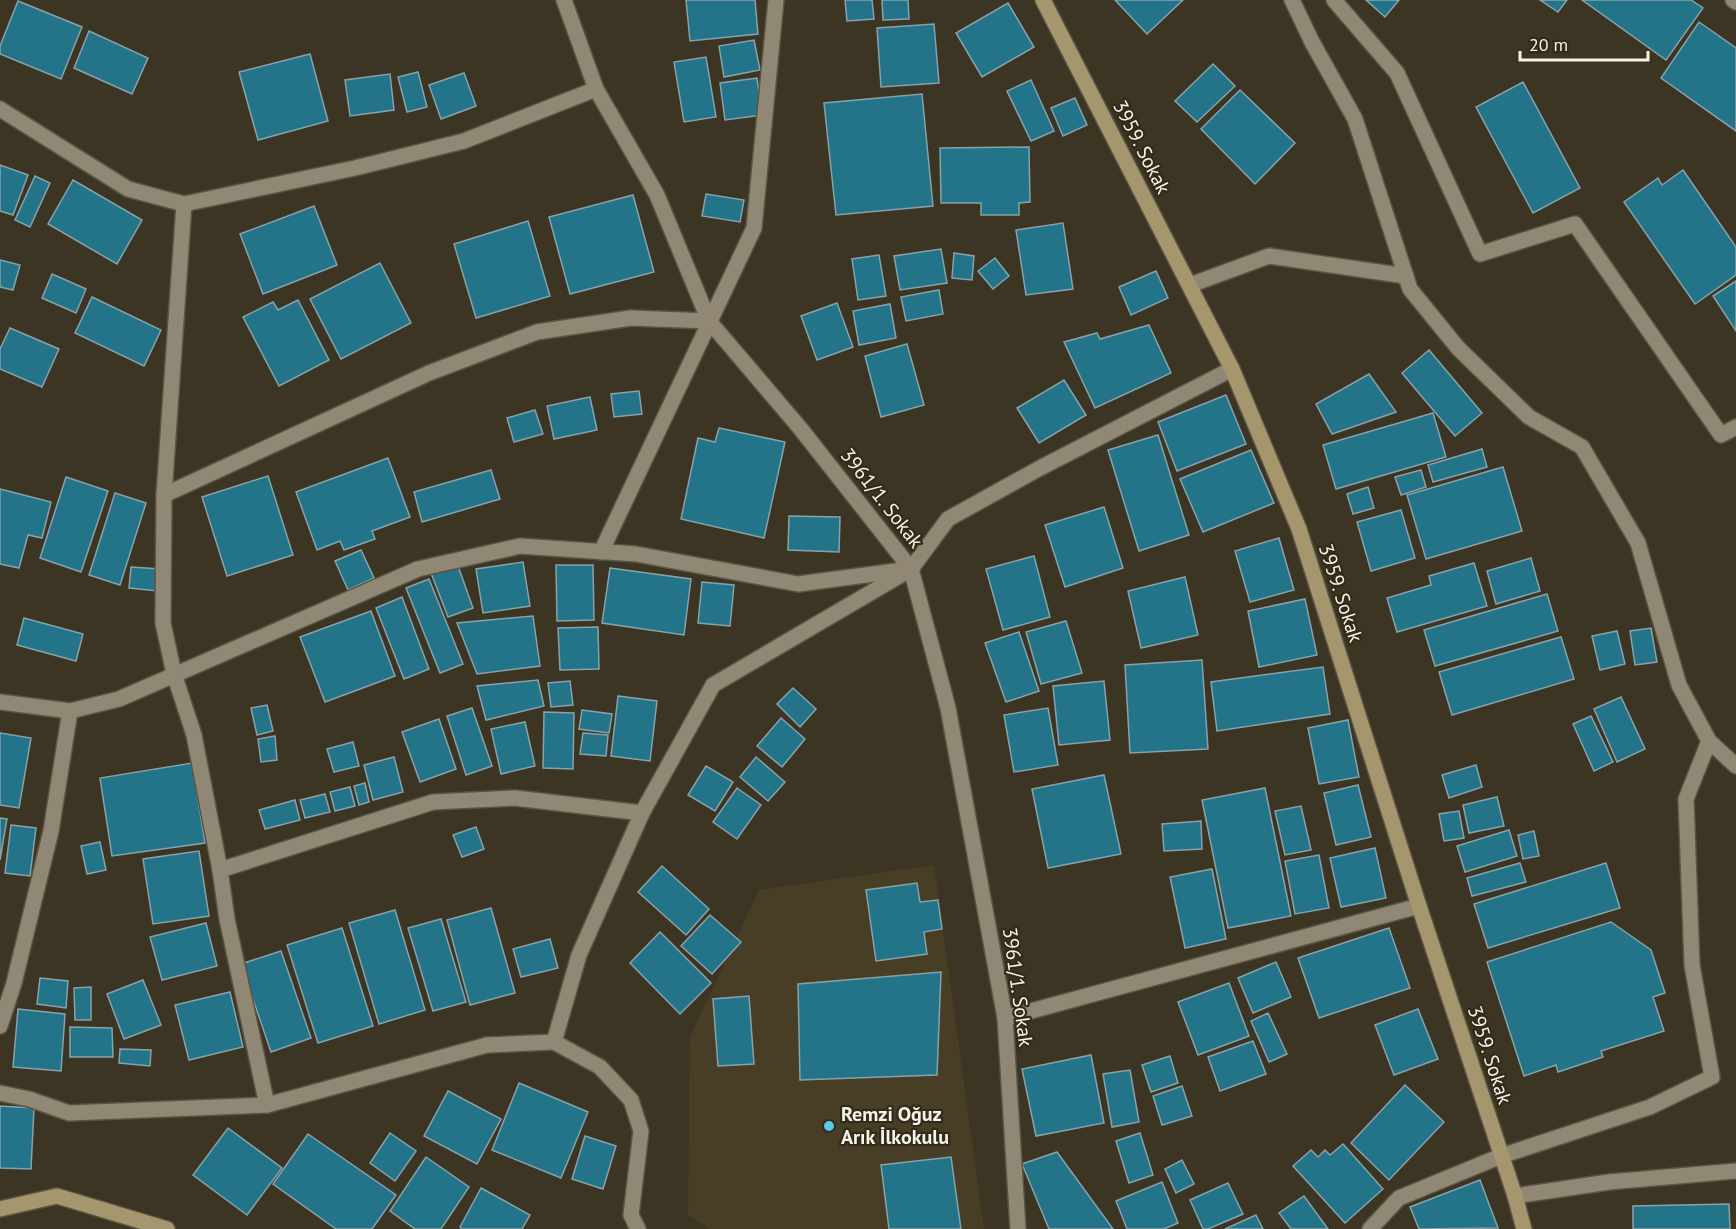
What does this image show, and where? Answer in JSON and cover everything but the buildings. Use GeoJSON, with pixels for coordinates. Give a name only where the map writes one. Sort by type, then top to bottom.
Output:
{"type":"FeatureCollection","features":[{"type":"Feature","properties":{"kind":"street","name":"3961/1. Sokak"},"geometry":{"type":"LineString","coordinates":[[564,0],[596,89],[657,195],[709,321],[801,428],[911,568],[948,708],[1005,1018],[1018,1229]]}},
{"type":"Feature","properties":{"kind":"street"},"geometry":{"type":"LineString","coordinates":[[601,552],[754,228],[776,0]]}},
{"type":"Feature","properties":{"kind":"street","name":"3959. Sokak"},"geometry":{"type":"LineString","coordinates":[[1043,0],[1232,369],[1299,529],[1524,1229]]}},
{"type":"Feature","properties":{"kind":"street"},"geometry":{"type":"LineString","coordinates":[[1292,0],[1312,42],[1355,119],[1410,289],[1458,348],[1529,417],[1582,447],[1638,543],[1679,685],[1709,741],[1736,766]]}},
{"type":"Feature","properties":{"kind":"street"},"geometry":{"type":"LineString","coordinates":[[1334,0],[1396,73],[1480,254],[1575,224],[1721,435],[1736,427]]}},
{"type":"Feature","properties":{"kind":"street"},"geometry":{"type":"LineString","coordinates":[[0,109],[128,189],[184,204],[356,168],[464,141],[596,89]]}},
{"type":"Feature","properties":{"kind":"street"},"geometry":{"type":"LineString","coordinates":[[184,204],[164,495],[163,623],[174,674],[194,735],[227,919],[267,1105]]}},
{"type":"Feature","properties":{"kind":"street"},"geometry":{"type":"LineString","coordinates":[[1190,285],[1269,256],[1406,276]]}},
{"type":"Feature","properties":{"kind":"street"},"geometry":{"type":"LineString","coordinates":[[164,495],[429,373],[537,332],[631,318],[709,321]]}},
{"type":"Feature","properties":{"kind":"street"},"geometry":{"type":"LineString","coordinates":[[554,1042],[579,955],[642,813],[713,685],[911,568],[948,519],[1040,468],[1232,369]]}},
{"type":"Feature","properties":{"kind":"street"},"geometry":{"type":"LineString","coordinates":[[0,702],[70,711],[119,699],[418,569],[520,546],[636,554],[798,584],[911,568]]}},
{"type":"Feature","properties":{"kind":"street"},"geometry":{"type":"LineString","coordinates":[[0,1026],[14,982],[51,831],[70,711]]}},
{"type":"Feature","properties":{"kind":"street"},"geometry":{"type":"LineString","coordinates":[[1370,1229],[1398,1198],[1501,1156],[1650,1107],[1712,1077],[1692,965],[1686,799],[1709,741]]}},
{"type":"Feature","properties":{"kind":"street"},"geometry":{"type":"LineString","coordinates":[[220,870],[433,802],[515,798],[642,813]]}},
{"type":"Feature","properties":{"kind":"street"},"geometry":{"type":"LineString","coordinates":[[1005,1018],[1419,906]]}},
{"type":"Feature","properties":{"kind":"street"},"geometry":{"type":"LineString","coordinates":[[0,1093],[29,1099],[69,1113],[267,1105],[488,1045],[554,1042],[600,1067],[631,1100],[642,1131],[632,1215],[638,1229]]}},
{"type":"Feature","properties":{"kind":"street"},"geometry":{"type":"LineString","coordinates":[[1515,1196],[1609,1182],[1736,1171]]}},
{"type":"Feature","properties":{"kind":"street"},"geometry":{"type":"LineString","coordinates":[[0,1209],[57,1196],[167,1229]]}},
{"type":"Feature","properties":{"kind":"shaded area","name":"Remzi Oğuz Arık İlkokulu"},"geometry":{"type":"Polygon","coordinates":[[[934,865],[984,1229],[710,1229],[688,1215],[690,1037],[759,890],[934,865]]]}},
{"type":"Feature","properties":{"kind":"place","name":"Remzi Oğuz Arık İlkokulu"},"geometry":{"type":"Point","coordinates":[829,1126]}}]}
